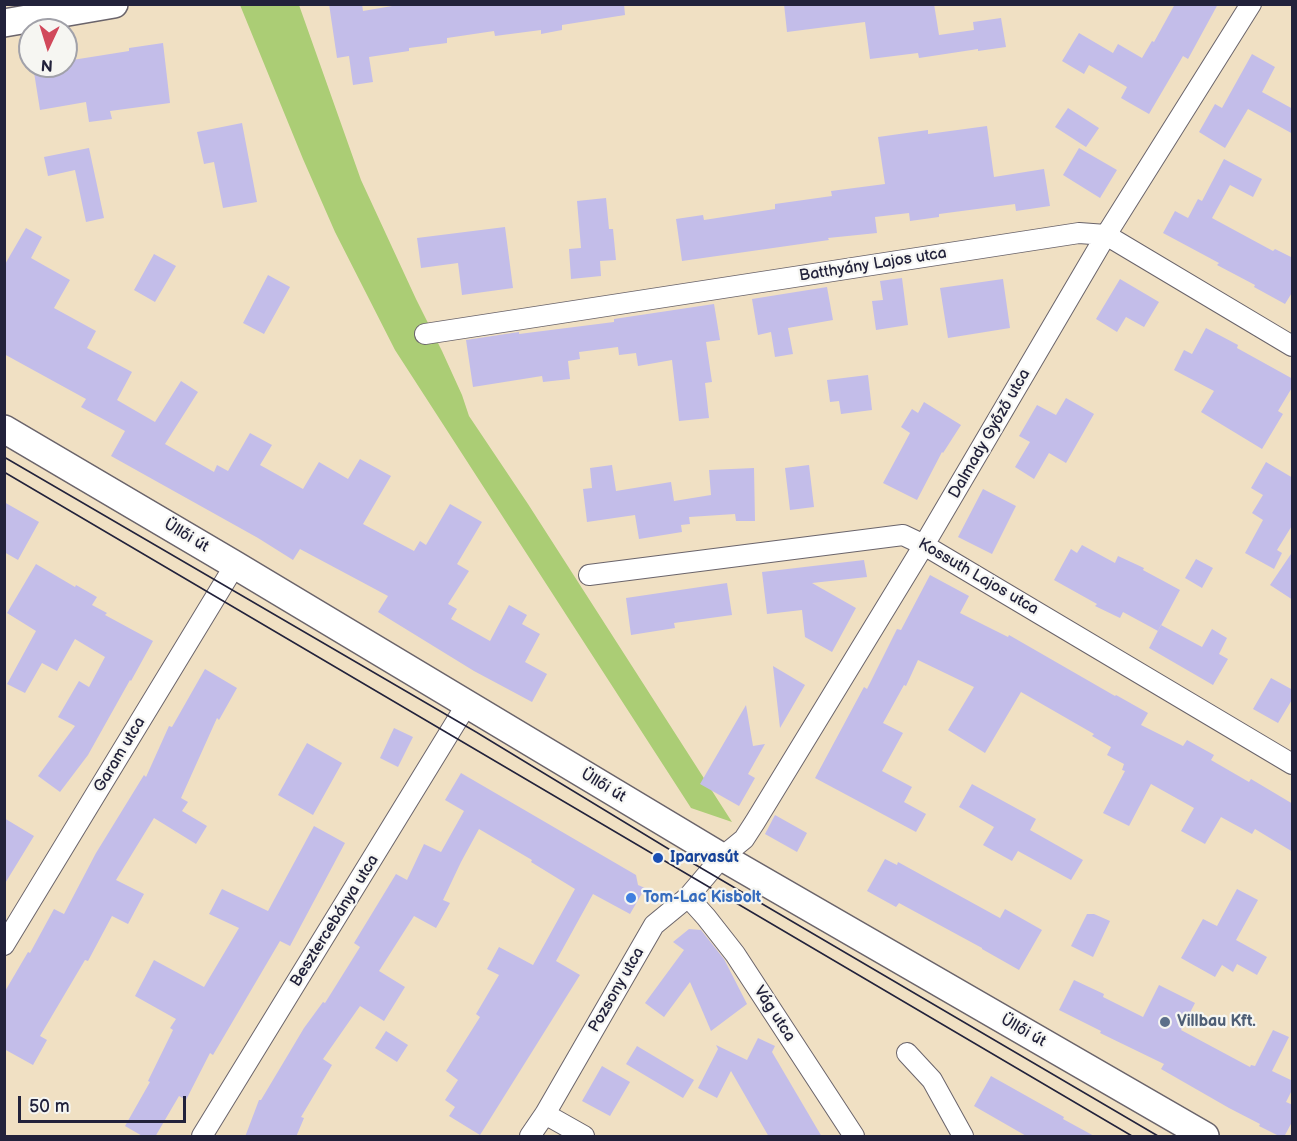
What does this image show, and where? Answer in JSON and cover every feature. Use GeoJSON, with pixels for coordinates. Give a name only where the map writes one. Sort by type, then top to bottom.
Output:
{"type":"FeatureCollection","features":[{"type":"Feature","properties":{"kind":"main road"},"geometry":{"type":"LineString","coordinates":[[4,23],[114,4]]}},
{"type":"Feature","properties":{"kind":"main road","name":"Üllői út"},"geometry":{"type":"LineString","coordinates":[[5,432],[235,565],[722,857],[1205,1137]]}},
{"type":"Feature","properties":{"kind":"street","name":"Dalmady Győző utca"},"geometry":{"type":"LineString","coordinates":[[722,857],[744,839],[924,545],[1106,236],[1251,4]]}},
{"type":"Feature","properties":{"kind":"street","name":"Batthyány Lajos utca"},"geometry":{"type":"LineString","coordinates":[[425,334],[1079,233],[1106,236],[1293,346]]}},
{"type":"Feature","properties":{"kind":"street","name":"Kossuth Lajos utca"},"geometry":{"type":"LineString","coordinates":[[589,574],[903,535],[924,545],[1293,765]]}},
{"type":"Feature","properties":{"kind":"street","name":"Garam utca"},"geometry":{"type":"LineString","coordinates":[[4,945],[235,565]]}},
{"type":"Feature","properties":{"kind":"street","name":"Besztercebánya utca"},"geometry":{"type":"LineString","coordinates":[[202,1137],[467,704]]}},
{"type":"Feature","properties":{"kind":"street","name":"Pozsony utca"},"geometry":{"type":"LineString","coordinates":[[530,1137],[654,925],[688,897],[722,857]]}},
{"type":"Feature","properties":{"kind":"street","name":"Vág utca"},"geometry":{"type":"LineString","coordinates":[[688,897],[735,954],[854,1137]]}},
{"type":"Feature","properties":{"kind":"street"},"geometry":{"type":"LineString","coordinates":[[907,1053],[932,1080],[963,1137]]}},
{"type":"Feature","properties":{"kind":"street"},"geometry":{"type":"LineString","coordinates":[[545,1114],[584,1137]]}},
{"type":"Feature","properties":{"kind":"green space"},"geometry":{"type":"Polygon","coordinates":[[[240,5],[299,5],[361,180],[442,351],[469,416],[732,822],[691,808],[395,350],[335,232],[240,5]]]}},
{"type":"Feature","properties":{"kind":"building"},"geometry":{"type":"Polygon","coordinates":[[[329,4],[362,4],[363,11],[404,4],[624,4],[625,15],[562,25],[562,30],[541,34],[541,30],[495,36],[494,31],[447,38],[447,43],[369,57],[373,82],[353,85],[349,56],[337,58],[329,4]]]}},
{"type":"Feature","properties":{"kind":"building"},"geometry":{"type":"Polygon","coordinates":[[[784,4],[934,4],[939,35],[974,30],[973,22],[1001,18],[1006,47],[919,58],[918,53],[870,59],[865,22],[787,32],[784,4]]]}},
{"type":"Feature","properties":{"kind":"building"},"geometry":{"type":"Polygon","coordinates":[[[1175,4],[1218,4],[1188,59],[1183,56],[1149,114],[1121,98],[1127,87],[1089,65],[1084,74],[1062,61],[1079,33],[1113,53],[1118,44],[1142,58],[1152,41],[1154,42],[1175,4]]]}},
{"type":"Feature","properties":{"kind":"building"},"geometry":{"type":"Polygon","coordinates":[[[163,43],[170,103],[110,111],[112,119],[89,122],[86,102],[40,110],[35,78],[78,78],[78,59],[129,51],[129,48],[163,43]]]}},
{"type":"Feature","properties":{"kind":"building"},"geometry":{"type":"Polygon","coordinates":[[[1252,54],[1275,67],[1262,92],[1293,109],[1293,134],[1248,109],[1225,148],[1199,132],[1215,104],[1222,108],[1252,54]]]}},
{"type":"Feature","properties":{"kind":"building"},"geometry":{"type":"Polygon","coordinates":[[[1068,108],[1099,128],[1086,147],[1055,127],[1068,108]]]}},
{"type":"Feature","properties":{"kind":"building"},"geometry":{"type":"Polygon","coordinates":[[[242,123],[257,202],[223,208],[214,162],[204,164],[197,132],[242,123]]]}},
{"type":"Feature","properties":{"kind":"building"},"geometry":{"type":"Polygon","coordinates":[[[987,126],[994,177],[1044,169],[1050,206],[1016,211],[1015,204],[939,214],[939,217],[910,221],[909,213],[875,217],[877,233],[828,238],[829,240],[682,261],[676,219],[703,215],[704,220],[775,209],[775,204],[832,196],[831,191],[885,184],[878,137],[928,130],[928,134],[987,126]]]}},
{"type":"Feature","properties":{"kind":"building"},"geometry":{"type":"Polygon","coordinates":[[[89,148],[104,218],[86,222],[75,170],[48,176],[44,157],[89,148]]]}},
{"type":"Feature","properties":{"kind":"building"},"geometry":{"type":"Polygon","coordinates":[[[1079,148],[1117,170],[1100,198],[1063,175],[1079,148]]]}},
{"type":"Feature","properties":{"kind":"building"},"geometry":{"type":"Polygon","coordinates":[[[1224,159],[1262,179],[1253,197],[1230,185],[1212,218],[1273,251],[1275,249],[1293,258],[1293,291],[1285,304],[1217,265],[1219,263],[1163,233],[1175,211],[1188,218],[1198,199],[1202,201],[1224,159]]]}},
{"type":"Feature","properties":{"kind":"building"},"geometry":{"type":"Polygon","coordinates":[[[606,198],[609,229],[613,229],[616,260],[600,261],[601,276],[571,279],[569,249],[581,248],[577,201],[606,198]]]}},
{"type":"Feature","properties":{"kind":"building"},"geometry":{"type":"Polygon","coordinates":[[[505,227],[513,288],[462,295],[458,263],[421,268],[417,238],[505,227]]]}},
{"type":"Feature","properties":{"kind":"building"},"geometry":{"type":"Polygon","coordinates":[[[26,228],[42,237],[31,258],[70,280],[54,308],[96,331],[87,348],[132,372],[117,400],[155,422],[181,381],[198,392],[165,444],[214,472],[217,465],[228,471],[250,433],[272,445],[260,465],[303,489],[319,462],[348,479],[360,459],[391,476],[363,524],[414,551],[420,541],[426,545],[450,504],[482,522],[457,564],[469,571],[448,604],[457,609],[451,619],[490,641],[509,605],[527,615],[522,624],[540,634],[525,662],[547,674],[532,702],[474,671],[378,612],[388,596],[300,549],[293,560],[111,456],[125,431],[81,407],[86,399],[4,354],[4,266],[26,228]]]}},
{"type":"Feature","properties":{"kind":"building"},"geometry":{"type":"Polygon","coordinates":[[[154,254],[176,266],[155,302],[134,290],[154,254]]]}},
{"type":"Feature","properties":{"kind":"building"},"geometry":{"type":"Polygon","coordinates":[[[268,275],[290,287],[264,334],[243,323],[268,275]]]}},
{"type":"Feature","properties":{"kind":"building"},"geometry":{"type":"Polygon","coordinates":[[[902,278],[908,325],[876,330],[872,301],[883,300],[880,281],[902,278]]]}},
{"type":"Feature","properties":{"kind":"building"},"geometry":{"type":"Polygon","coordinates":[[[1003,279],[1010,328],[948,338],[940,288],[1003,279]]]}},
{"type":"Feature","properties":{"kind":"building"},"geometry":{"type":"Polygon","coordinates":[[[1120,279],[1159,302],[1144,327],[1126,317],[1117,332],[1096,319],[1120,279]]]}},
{"type":"Feature","properties":{"kind":"building"},"geometry":{"type":"Polygon","coordinates":[[[827,287],[833,320],[788,328],[793,354],[775,357],[771,332],[758,335],[752,299],[827,287]]]}},
{"type":"Feature","properties":{"kind":"building"},"geometry":{"type":"Polygon","coordinates":[[[714,304],[720,340],[706,342],[712,382],[705,383],[709,418],[679,421],[672,360],[638,366],[636,353],[619,355],[618,347],[579,352],[580,359],[568,361],[570,379],[543,382],[542,376],[473,387],[466,340],[614,322],[614,319],[714,304]]]}},
{"type":"Feature","properties":{"kind":"building"},"geometry":{"type":"Polygon","coordinates":[[[1206,328],[1293,379],[1293,386],[1278,411],[1283,414],[1262,449],[1201,412],[1214,391],[1174,370],[1184,350],[1192,354],[1206,328]]]}},
{"type":"Feature","properties":{"kind":"building"},"geometry":{"type":"Polygon","coordinates":[[[868,375],[872,410],[841,414],[839,401],[830,402],[827,380],[868,375]]]}},
{"type":"Feature","properties":{"kind":"building"},"geometry":{"type":"Polygon","coordinates":[[[1066,398],[1094,414],[1066,463],[1049,453],[1034,479],[1015,467],[1030,442],[1019,436],[1037,405],[1056,415],[1066,398]]]}},
{"type":"Feature","properties":{"kind":"building"},"geometry":{"type":"Polygon","coordinates":[[[924,402],[961,425],[942,452],[917,500],[883,483],[910,433],[901,427],[912,409],[918,413],[924,402]]]}},
{"type":"Feature","properties":{"kind":"building"},"geometry":{"type":"Polygon","coordinates":[[[1266,462],[1293,478],[1293,524],[1277,550],[1282,553],[1274,569],[1245,553],[1263,520],[1252,513],[1263,495],[1251,488],[1266,462]]]}},
{"type":"Feature","properties":{"kind":"building"},"geometry":{"type":"Polygon","coordinates":[[[612,465],[616,491],[671,482],[674,501],[711,495],[709,470],[754,468],[755,521],[736,521],[735,514],[689,517],[690,524],[681,525],[682,532],[639,539],[635,515],[587,522],[583,489],[592,488],[590,468],[612,465]]]}},
{"type":"Feature","properties":{"kind":"building"},"geometry":{"type":"Polygon","coordinates":[[[809,465],[814,507],[790,510],[785,468],[809,465]]]}},
{"type":"Feature","properties":{"kind":"building"},"geometry":{"type":"Polygon","coordinates":[[[983,489],[1016,506],[992,554],[958,537],[983,489]]]}},
{"type":"Feature","properties":{"kind":"building"},"geometry":{"type":"Polygon","coordinates":[[[4,502],[39,522],[18,560],[4,552],[4,502]]]}},
{"type":"Feature","properties":{"kind":"building"},"geometry":{"type":"Polygon","coordinates":[[[1082,545],[1115,563],[1118,556],[1144,568],[1143,570],[1180,590],[1158,631],[1123,612],[1120,618],[1095,606],[1097,604],[1054,580],[1071,549],[1077,553],[1082,545]]]}},
{"type":"Feature","properties":{"kind":"building"},"geometry":{"type":"Polygon","coordinates":[[[1293,551],[1293,600],[1270,585],[1293,551]]]}},
{"type":"Feature","properties":{"kind":"building"},"geometry":{"type":"Polygon","coordinates":[[[1196,559],[1213,568],[1202,588],[1185,578],[1196,559]]]}},
{"type":"Feature","properties":{"kind":"building"},"geometry":{"type":"Polygon","coordinates":[[[864,560],[867,577],[812,583],[856,608],[832,652],[805,637],[802,610],[767,614],[762,572],[864,560]]]}},
{"type":"Feature","properties":{"kind":"building"},"geometry":{"type":"Polygon","coordinates":[[[36,564],[97,597],[92,605],[107,613],[105,615],[153,641],[88,755],[60,792],[38,776],[75,726],[58,717],[79,681],[89,687],[105,657],[75,639],[57,671],[42,663],[25,693],[7,684],[36,631],[7,613],[36,564]]]}},
{"type":"Feature","properties":{"kind":"building"},"geometry":{"type":"Polygon","coordinates":[[[930,575],[969,596],[960,613],[1008,637],[1009,635],[1148,713],[1141,725],[1183,746],[1187,740],[1214,755],[1211,760],[1249,782],[1251,779],[1293,804],[1293,852],[1255,829],[1252,834],[1221,817],[1205,844],[1181,831],[1194,808],[1151,784],[1129,826],[1103,813],[1125,771],[1122,770],[1124,764],[1107,755],[1111,747],[1092,736],[1094,734],[1021,692],[985,753],[948,730],[974,687],[918,660],[906,686],[904,685],[883,723],[903,733],[882,771],[912,787],[904,802],[926,814],[916,832],[815,778],[864,687],[867,689],[897,629],[901,630],[930,575]]]}},
{"type":"Feature","properties":{"kind":"building"},"geometry":{"type":"Polygon","coordinates":[[[727,583],[732,615],[674,623],[675,628],[631,635],[626,598],[727,583]]]}},
{"type":"Feature","properties":{"kind":"building"},"geometry":{"type":"Polygon","coordinates":[[[1161,625],[1202,647],[1212,629],[1227,638],[1219,654],[1228,659],[1213,685],[1149,648],[1161,625]]]}},
{"type":"Feature","properties":{"kind":"building"},"geometry":{"type":"Polygon","coordinates":[[[773,666],[805,685],[780,728],[773,666]]]}},
{"type":"Feature","properties":{"kind":"building"},"geometry":{"type":"Polygon","coordinates":[[[205,669],[237,688],[219,720],[217,718],[181,798],[188,802],[182,811],[207,826],[196,844],[154,818],[116,880],[144,894],[128,924],[112,916],[88,961],[85,960],[40,1036],[47,1040],[33,1065],[4,1049],[4,993],[28,952],[30,953],[54,909],[64,914],[96,853],[144,775],[146,777],[169,726],[172,727],[205,669]]]}},
{"type":"Feature","properties":{"kind":"building"},"geometry":{"type":"Polygon","coordinates":[[[1271,678],[1293,690],[1293,698],[1278,723],[1253,709],[1271,678]]]}},
{"type":"Feature","properties":{"kind":"building"},"geometry":{"type":"Polygon","coordinates":[[[746,705],[753,746],[765,744],[748,774],[755,778],[739,806],[700,784],[746,705]]]}},
{"type":"Feature","properties":{"kind":"building"},"geometry":{"type":"Polygon","coordinates":[[[394,728],[413,737],[398,767],[380,758],[394,728]]]}},
{"type":"Feature","properties":{"kind":"building"},"geometry":{"type":"Polygon","coordinates":[[[307,743],[342,763],[313,815],[278,795],[307,743]]]}},
{"type":"Feature","properties":{"kind":"building"},"geometry":{"type":"Polygon","coordinates":[[[461,773],[636,875],[638,885],[645,888],[630,914],[593,894],[556,961],[580,975],[480,1135],[449,1116],[455,1107],[445,1100],[458,1080],[446,1071],[480,1017],[476,1014],[499,975],[487,969],[499,947],[533,965],[575,889],[531,862],[532,860],[479,829],[443,900],[450,903],[436,928],[414,916],[379,971],[405,987],[384,1021],[360,1006],[323,1059],[332,1065],[301,1117],[304,1118],[296,1137],[245,1137],[259,1100],[304,1028],[323,1002],[325,1003],[360,947],[354,943],[396,874],[407,880],[424,844],[441,852],[464,811],[445,800],[461,773]]]}},
{"type":"Feature","properties":{"kind":"building"},"geometry":{"type":"Polygon","coordinates":[[[972,784],[1036,819],[1030,830],[1083,860],[1071,880],[1018,851],[1012,861],[983,845],[994,827],[959,807],[972,784]]]}},
{"type":"Feature","properties":{"kind":"building"},"geometry":{"type":"Polygon","coordinates":[[[775,815],[807,833],[797,852],[765,834],[775,815]]]}},
{"type":"Feature","properties":{"kind":"building"},"geometry":{"type":"Polygon","coordinates":[[[4,818],[34,836],[4,885],[4,818]]]}},
{"type":"Feature","properties":{"kind":"building"},"geometry":{"type":"Polygon","coordinates":[[[314,826],[345,843],[290,946],[280,941],[213,1055],[210,1053],[186,1100],[179,1096],[155,1137],[144,1137],[125,1126],[150,1082],[148,1081],[176,1019],[135,996],[154,960],[204,987],[239,928],[209,914],[222,889],[268,911],[314,826]]]}},
{"type":"Feature","properties":{"kind":"building"},"geometry":{"type":"Polygon","coordinates":[[[885,859],[897,865],[898,862],[1000,918],[1005,909],[1042,930],[1019,970],[899,903],[896,907],[867,891],[885,859]]]}},
{"type":"Feature","properties":{"kind":"building"},"geometry":{"type":"Polygon","coordinates":[[[1237,889],[1258,900],[1236,940],[1267,957],[1257,975],[1237,964],[1233,972],[1222,965],[1215,977],[1181,958],[1203,919],[1217,926],[1237,889]]]}},
{"type":"Feature","properties":{"kind":"building"},"geometry":{"type":"Polygon","coordinates":[[[1087,914],[1094,914],[1110,921],[1093,957],[1071,946],[1087,914]]]}},
{"type":"Feature","properties":{"kind":"building"},"geometry":{"type":"Polygon","coordinates":[[[689,929],[701,930],[724,959],[747,1004],[711,1031],[690,982],[664,1017],[645,1003],[684,950],[673,942],[689,929]]]}},
{"type":"Feature","properties":{"kind":"building"},"geometry":{"type":"Polygon","coordinates":[[[1074,980],[1104,994],[1103,997],[1143,1017],[1159,985],[1195,1003],[1181,1030],[1250,1067],[1255,1066],[1273,1030],[1289,1037],[1272,1071],[1293,1081],[1293,1088],[1286,1102],[1293,1105],[1293,1120],[1284,1137],[1259,1126],[1260,1124],[1161,1069],[1164,1064],[1059,1010],[1074,980]]]}},
{"type":"Feature","properties":{"kind":"building"},"geometry":{"type":"Polygon","coordinates":[[[386,1031],[408,1045],[397,1062],[375,1048],[386,1031]]]}},
{"type":"Feature","properties":{"kind":"building"},"geometry":{"type":"Polygon","coordinates":[[[758,1038],[775,1046],[772,1052],[822,1137],[769,1137],[731,1071],[717,1098],[698,1088],[718,1049],[716,1045],[747,1060],[758,1038]]]}},
{"type":"Feature","properties":{"kind":"building"},"geometry":{"type":"Polygon","coordinates":[[[637,1046],[694,1080],[683,1098],[626,1064],[637,1046]]]}},
{"type":"Feature","properties":{"kind":"building"},"geometry":{"type":"Polygon","coordinates":[[[602,1066],[630,1082],[610,1116],[582,1101],[602,1066]]]}},
{"type":"Feature","properties":{"kind":"building"},"geometry":{"type":"Polygon","coordinates":[[[991,1076],[1096,1137],[1028,1137],[974,1106],[991,1076]]]}},
{"type":"Feature","properties":{"kind":"tram line"},"geometry":{"type":"LineString","coordinates":[[4,457],[476,732],[672,851],[1158,1136]]}},
{"type":"Feature","properties":{"kind":"tram line"},"geometry":{"type":"LineString","coordinates":[[4,472],[1132,1136]]}},
{"type":"Feature","properties":{"kind":"place","name":"Iparvasút"},"geometry":{"type":"Point","coordinates":[658,858]}},
{"type":"Feature","properties":{"kind":"place","name":"Tom-Lac Kisbolt"},"geometry":{"type":"Point","coordinates":[631,898]}},
{"type":"Feature","properties":{"kind":"place","name":"Villbau Kft."},"geometry":{"type":"Point","coordinates":[1165,1022]}}]}
